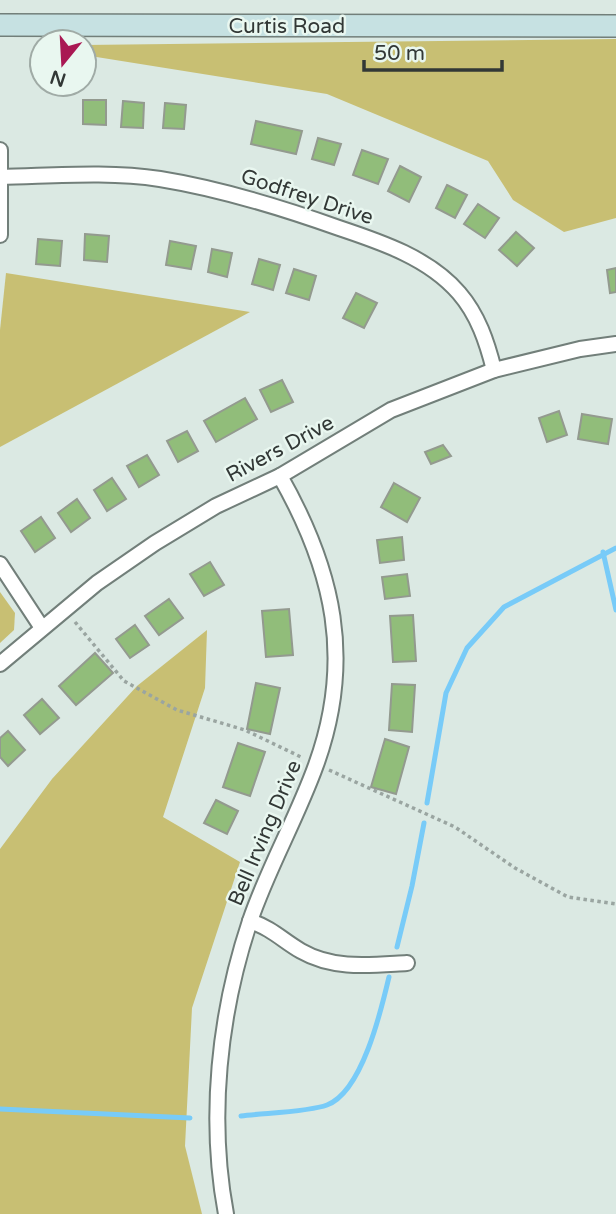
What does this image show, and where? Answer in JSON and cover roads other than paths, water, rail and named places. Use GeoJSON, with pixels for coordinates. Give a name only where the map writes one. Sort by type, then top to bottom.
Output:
{"type":"FeatureCollection","features":[{"type":"Feature","properties":{"kind":"main road","name":"Curtis Road"},"geometry":{"type":"LineString","coordinates":[[0,25],[616,26]]}},
{"type":"Feature","properties":{"kind":"street"},"geometry":{"type":"LineString","coordinates":[[0,150],[0,235]]}},
{"type":"Feature","properties":{"kind":"street","name":"Godfrey Drive"},"geometry":{"type":"LineString","coordinates":[[0,177],[102,174],[159,179],[259,200],[379,242],[432,268],[460,293],[484,332],[494,370]]}},
{"type":"Feature","properties":{"kind":"street","name":"Rivers Drive"},"geometry":{"type":"LineString","coordinates":[[0,664],[64,610],[155,543],[216,506],[281,476],[391,410],[494,370],[580,349],[616,344]]}},
{"type":"Feature","properties":{"kind":"street","name":"Bell Irving Drive"},"geometry":{"type":"LineString","coordinates":[[226,1214],[216,1128],[222,1050],[230,994],[250,921],[316,765],[335,692],[338,647],[317,555],[281,476]]}},
{"type":"Feature","properties":{"kind":"street"},"geometry":{"type":"LineString","coordinates":[[0,564],[42,628]]}},
{"type":"Feature","properties":{"kind":"street"},"geometry":{"type":"LineString","coordinates":[[250,921],[271,928],[302,951],[330,962],[352,966],[407,963]]}},
{"type":"Feature","properties":{"kind":"waterway"},"geometry":{"type":"LineString","coordinates":[[427,803],[446,693],[467,648],[504,607],[616,548]]}},
{"type":"Feature","properties":{"kind":"waterway"},"geometry":{"type":"LineString","coordinates":[[603,552],[616,610]]}},
{"type":"Feature","properties":{"kind":"waterway"},"geometry":{"type":"LineString","coordinates":[[397,947],[424,823]]}},
{"type":"Feature","properties":{"kind":"waterway"},"geometry":{"type":"LineString","coordinates":[[241,1116],[319,1107],[339,1097],[360,1068],[368,1049],[389,977]]}},
{"type":"Feature","properties":{"kind":"waterway"},"geometry":{"type":"LineString","coordinates":[[0,1109],[190,1118]]}}]}
